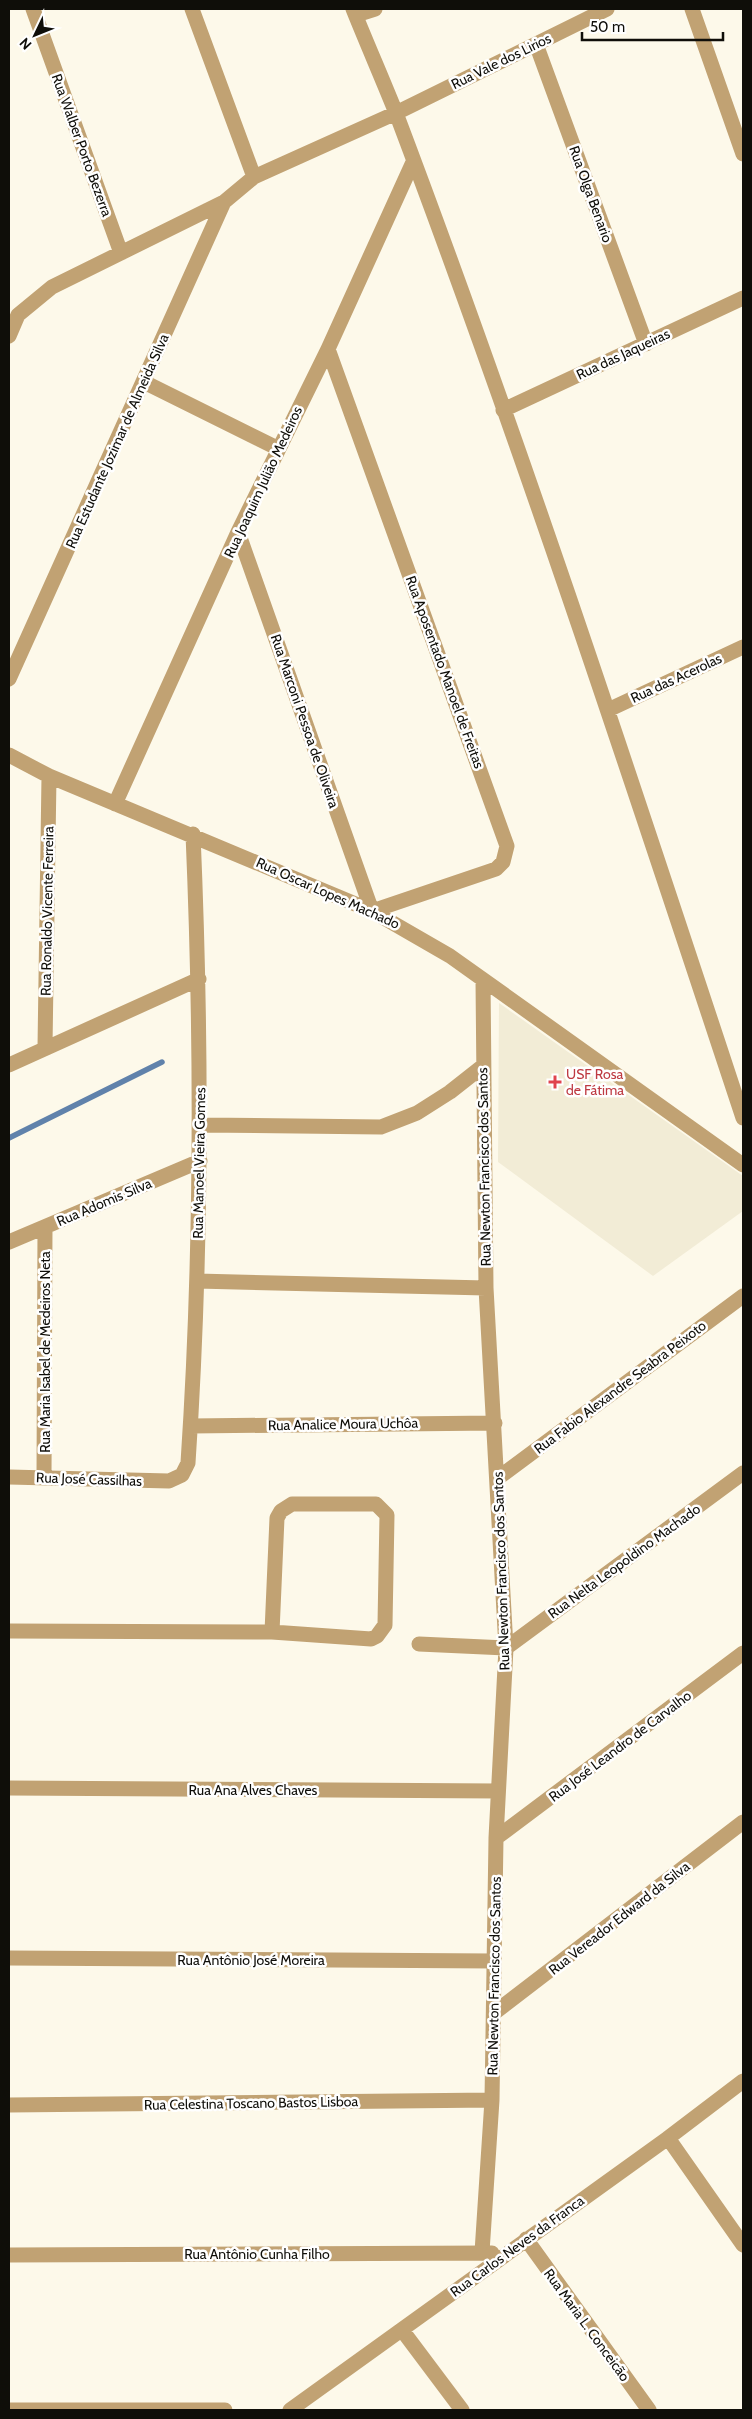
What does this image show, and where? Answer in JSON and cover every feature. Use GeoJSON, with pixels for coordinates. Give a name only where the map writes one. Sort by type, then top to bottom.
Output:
{"type":"FeatureCollection","features":[{"type":"Feature","properties":{"kind":"street","name":"Rua Walber Porto Bezerra"},"geometry":{"type":"LineString","coordinates":[[33,9],[121,253]]}},
{"type":"Feature","properties":{"kind":"street"},"geometry":{"type":"LineString","coordinates":[[192,9],[254,177]]}},
{"type":"Feature","properties":{"kind":"street"},"geometry":{"type":"LineString","coordinates":[[375,9],[355,12],[396,113],[503,410],[608,710],[743,1118]]}},
{"type":"Feature","properties":{"kind":"street","name":"Rua Vale dos Lirios"},"geometry":{"type":"LineString","coordinates":[[224,202],[254,177],[396,113],[607,9]]}},
{"type":"Feature","properties":{"kind":"street"},"geometry":{"type":"LineString","coordinates":[[692,9],[743,154]]}},
{"type":"Feature","properties":{"kind":"street","name":"Rua Olga Benario"},"geometry":{"type":"LineString","coordinates":[[536,44],[646,344]]}},
{"type":"Feature","properties":{"kind":"street","name":"Rua Joaquim Julião Medeiros"},"geometry":{"type":"LineString","coordinates":[[115,804],[238,532],[277,448],[328,349],[413,162]]}},
{"type":"Feature","properties":{"kind":"street"},"geometry":{"type":"LineString","coordinates":[[9,336],[18,315],[33,300],[52,286],[224,202]]}},
{"type":"Feature","properties":{"kind":"street","name":"Rua Estudante Jozimar de Almeida Silva"},"geometry":{"type":"LineString","coordinates":[[9,679],[224,202]]}},
{"type":"Feature","properties":{"kind":"street","name":"Rua das Jaqueiras"},"geometry":{"type":"LineString","coordinates":[[503,410],[743,298]]}},
{"type":"Feature","properties":{"kind":"street","name":"Rua Aposentado Manoel de Freitas"},"geometry":{"type":"LineString","coordinates":[[328,349],[508,846],[507,854],[496,869],[372,911]]}},
{"type":"Feature","properties":{"kind":"street"},"geometry":{"type":"LineString","coordinates":[[144,382],[277,448]]}},
{"type":"Feature","properties":{"kind":"street","name":"Rua Marconi Pessoa de Oliveira"},"geometry":{"type":"LineString","coordinates":[[238,532],[372,911]]}},
{"type":"Feature","properties":{"kind":"street","name":"Rua das Acerolas"},"geometry":{"type":"LineString","coordinates":[[608,710],[743,647]]}},
{"type":"Feature","properties":{"kind":"street","name":"Rua Oscar Lopes Machado"},"geometry":{"type":"LineString","coordinates":[[9,755],[50,776],[115,804],[194,834],[372,911],[405,928],[483,980],[743,1165]]}},
{"type":"Feature","properties":{"kind":"street","name":"Rua Ronaldo Vicente Ferreira"},"geometry":{"type":"LineString","coordinates":[[45,1047],[50,776]]}},
{"type":"Feature","properties":{"kind":"street","name":"Rua Manoel Vieira Gomes"},"geometry":{"type":"LineString","coordinates":[[169,1481],[178,1478],[186,1469],[198,1281],[200,1161],[199,979],[194,834]]}},
{"type":"Feature","properties":{"kind":"street"},"geometry":{"type":"LineString","coordinates":[[9,1064],[199,979]]}},
{"type":"Feature","properties":{"kind":"street","name":"Rua Newton Francisco dos Santos"},"geometry":{"type":"LineString","coordinates":[[482,2252],[492,2100],[496,1838],[506,1648],[486,1288],[483,980]]}},
{"type":"Feature","properties":{"kind":"street"},"geometry":{"type":"LineString","coordinates":[[200,1125],[382,1127],[417,1113],[450,1092],[483,1066]]}},
{"type":"Feature","properties":{"kind":"street","name":"Rua Adomis Silva"},"geometry":{"type":"LineString","coordinates":[[9,1242],[200,1161]]}},
{"type":"Feature","properties":{"kind":"street","name":"Rua Maria Isabel de Medeiros Neta"},"geometry":{"type":"LineString","coordinates":[[44,1477],[45,1227]]}},
{"type":"Feature","properties":{"kind":"street"},"geometry":{"type":"LineString","coordinates":[[198,1281],[486,1288]]}},
{"type":"Feature","properties":{"kind":"street","name":"Rua Fabio Alexandre Seabra Peixoto"},"geometry":{"type":"LineString","coordinates":[[498,1478],[743,1296]]}},
{"type":"Feature","properties":{"kind":"street","name":"Rua Analice Moura Uchôa"},"geometry":{"type":"LineString","coordinates":[[190,1426],[495,1423]]}},
{"type":"Feature","properties":{"kind":"street","name":"Rua Nelta Leopoldino Machado"},"geometry":{"type":"LineString","coordinates":[[506,1648],[743,1473]]}},
{"type":"Feature","properties":{"kind":"street","name":"Rua José Cassilhas"},"geometry":{"type":"LineString","coordinates":[[9,1477],[169,1481]]}},
{"type":"Feature","properties":{"kind":"street"},"geometry":{"type":"LineString","coordinates":[[9,1631],[272,1632],[372,1639],[385,1626],[388,1522],[383,1508],[376,1504],[292,1504],[281,1511],[277,1518],[272,1632]]}},
{"type":"Feature","properties":{"kind":"street"},"geometry":{"type":"LineString","coordinates":[[419,1644],[506,1648]]}},
{"type":"Feature","properties":{"kind":"street","name":"Rua José Leandro de Carvalho"},"geometry":{"type":"LineString","coordinates":[[496,1838],[743,1653]]}},
{"type":"Feature","properties":{"kind":"street","name":"Rua Ana Alves Chaves"},"geometry":{"type":"LineString","coordinates":[[9,1788],[498,1791]]}},
{"type":"Feature","properties":{"kind":"street","name":"Rua Vereador Edward da Silva"},"geometry":{"type":"LineString","coordinates":[[494,2013],[743,1822]]}},
{"type":"Feature","properties":{"kind":"street","name":"Rua Antônio José Moreira"},"geometry":{"type":"LineString","coordinates":[[9,1958],[494,1961]]}},
{"type":"Feature","properties":{"kind":"street","name":"Rua Carlos Neves da Franca"},"geometry":{"type":"LineString","coordinates":[[290,2410],[668,2138],[743,2081]]}},
{"type":"Feature","properties":{"kind":"street","name":"Rua Celestina Toscano Bastos Lisboa"},"geometry":{"type":"LineString","coordinates":[[9,2106],[492,2100]]}},
{"type":"Feature","properties":{"kind":"street"},"geometry":{"type":"LineString","coordinates":[[668,2138],[743,2245]]}},
{"type":"Feature","properties":{"kind":"street","name":"Rua Maria L. Conceicão"},"geometry":{"type":"LineString","coordinates":[[526,2239],[649,2410]]}},
{"type":"Feature","properties":{"kind":"street","name":"Rua Antônio Cunha Filho"},"geometry":{"type":"LineString","coordinates":[[9,2255],[482,2252],[506,2254]]}},
{"type":"Feature","properties":{"kind":"street"},"geometry":{"type":"LineString","coordinates":[[402,2330],[462,2410]]}},
{"type":"Feature","properties":{"kind":"street"},"geometry":{"type":"LineString","coordinates":[[9,2410],[225,2410]]}},
{"type":"Feature","properties":{"kind":"shaded area","name":"USF Rosa de Fátima"},"geometry":{"type":"Polygon","coordinates":[[[499,1003],[743,1176],[743,1211],[653,1276],[498,1162],[499,1003]]]}},
{"type":"Feature","properties":{"kind":"waterway"},"geometry":{"type":"LineString","coordinates":[[9,1138],[162,1062]]}},
{"type":"Feature","properties":{"kind":"place","name":"USF Rosa de Fátima"},"geometry":{"type":"Point","coordinates":[555,1082]}}]}
